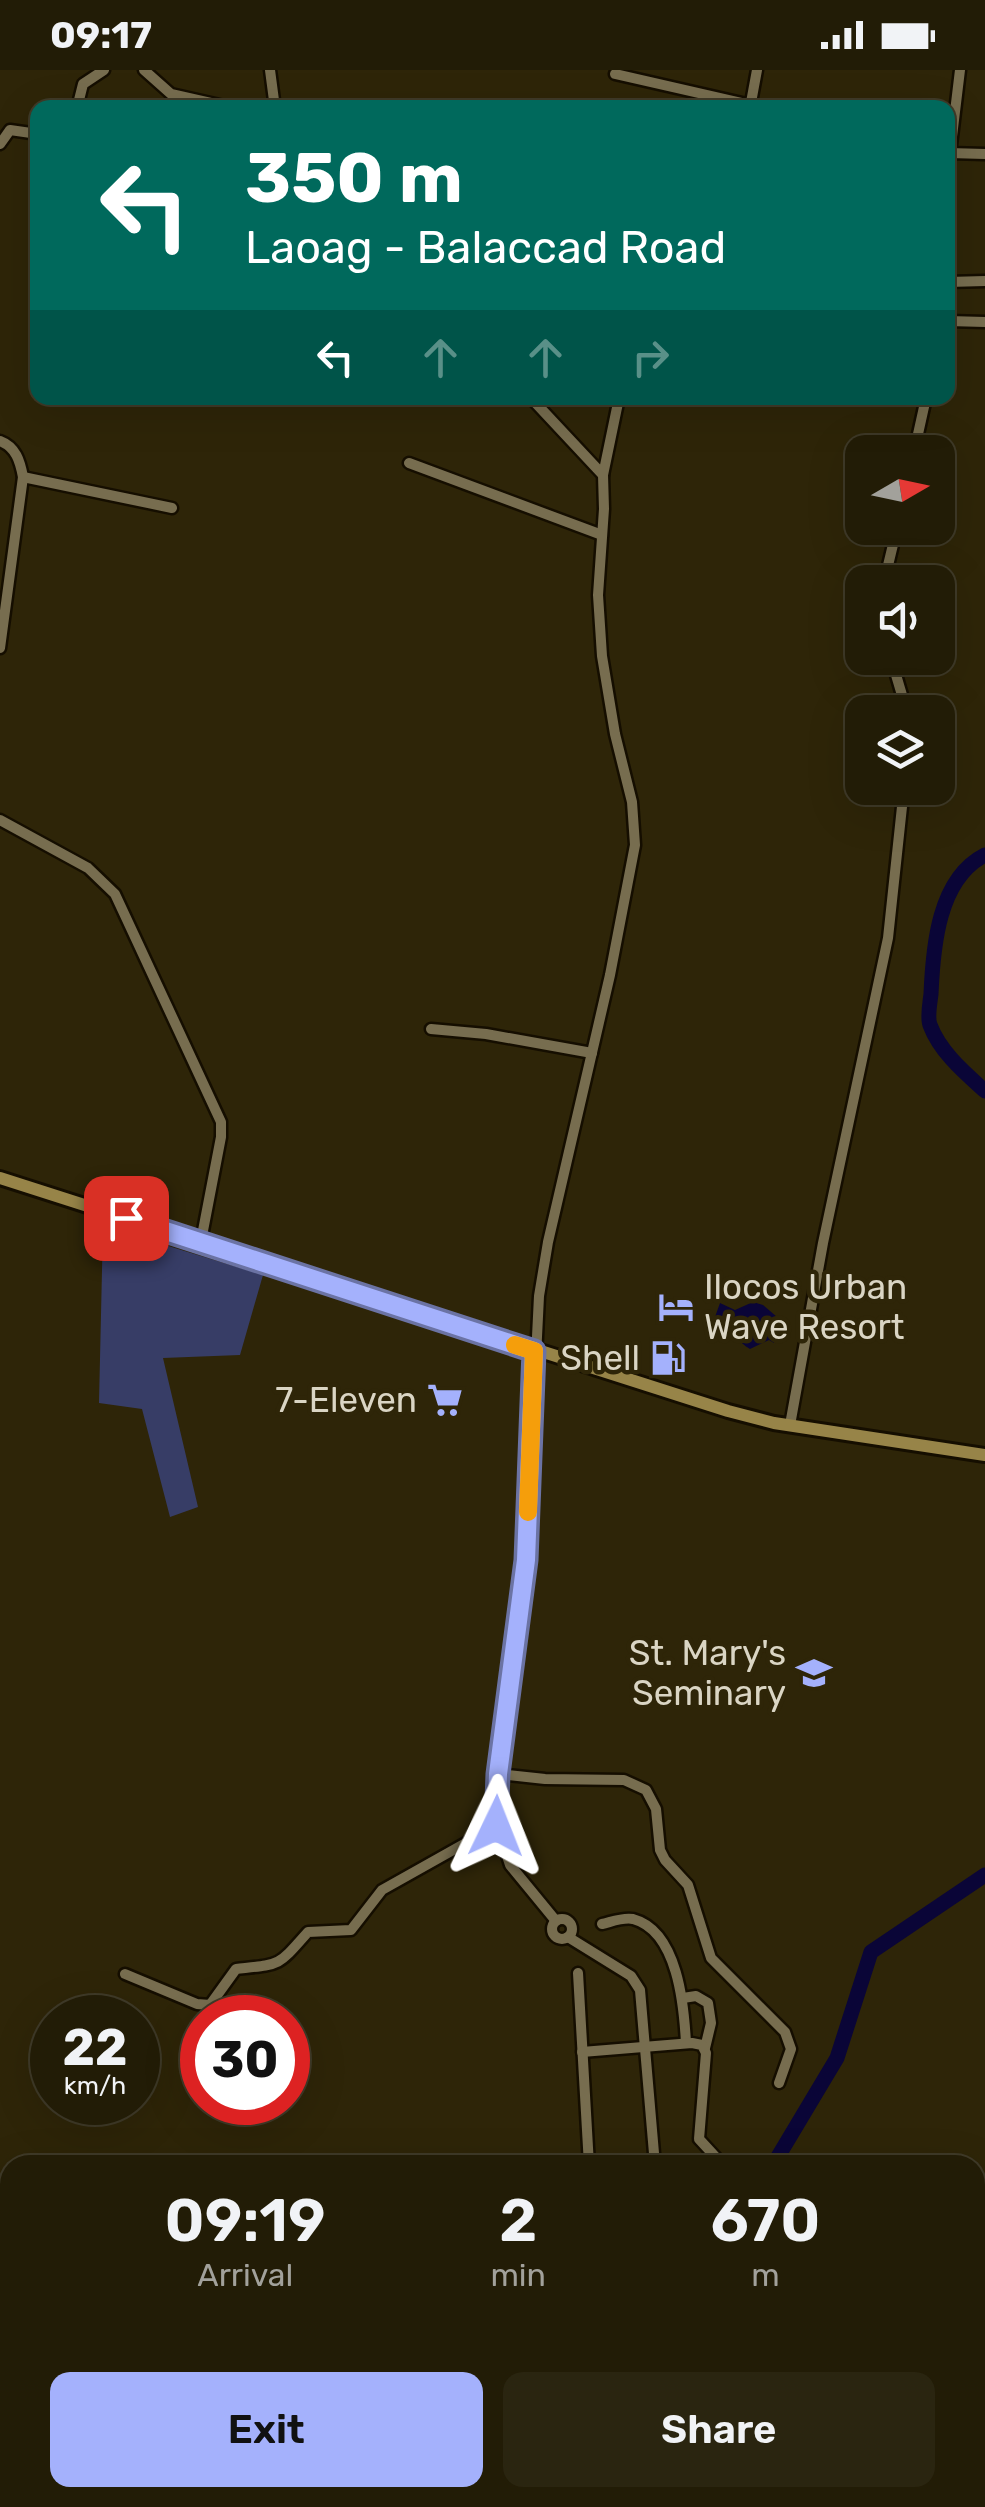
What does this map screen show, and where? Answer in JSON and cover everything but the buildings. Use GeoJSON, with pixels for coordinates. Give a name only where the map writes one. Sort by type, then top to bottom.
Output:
{"type":"FeatureCollection","features":[{"type":"Feature","properties":{"kind":"main road"},"geometry":{"type":"LineString","coordinates":[[0,1178],[728,1411],[790,1425],[985,1455]]}},
{"type":"Feature","properties":{"kind":"street"},"geometry":{"type":"LineString","coordinates":[[79,100],[83,84],[104,70]]}},
{"type":"Feature","properties":{"kind":"street"},"geometry":{"type":"LineString","coordinates":[[144,70],[171,94],[198,100]]}},
{"type":"Feature","properties":{"kind":"street"},"geometry":{"type":"LineString","coordinates":[[270,70],[274,100]]}},
{"type":"Feature","properties":{"kind":"street"},"geometry":{"type":"LineString","coordinates":[[751,100],[758,70]]}},
{"type":"Feature","properties":{"kind":"street"},"geometry":{"type":"LineString","coordinates":[[955,107],[960,70]]}},
{"type":"Feature","properties":{"kind":"street"},"geometry":{"type":"LineString","coordinates":[[615,74],[725,100]]}},
{"type":"Feature","properties":{"kind":"street"},"geometry":{"type":"LineString","coordinates":[[171,94],[171,100]]}},
{"type":"Feature","properties":{"kind":"street"},"geometry":{"type":"LineString","coordinates":[[0,144],[10,130],[30,133]]}},
{"type":"Feature","properties":{"kind":"street"},"geometry":{"type":"LineString","coordinates":[[955,152],[985,154]]}},
{"type":"Feature","properties":{"kind":"street"},"geometry":{"type":"LineString","coordinates":[[955,282],[985,281]]}},
{"type":"Feature","properties":{"kind":"street"},"geometry":{"type":"LineString","coordinates":[[955,321],[985,322]]}},
{"type":"Feature","properties":{"kind":"street"},"geometry":{"type":"LineString","coordinates":[[537,405],[603,476]]}},
{"type":"Feature","properties":{"kind":"street"},"geometry":{"type":"LineString","coordinates":[[618,405],[603,476],[598,595],[602,656],[632,802],[636,845],[548,1242],[534,1351],[525,1573],[498,1774],[496,1826],[510,1865],[556,1921],[570,1923],[568,1937],[637,1982],[643,2002],[654,2155]]}},
{"type":"Feature","properties":{"kind":"street"},"geometry":{"type":"LineString","coordinates":[[918,435],[924,405]]}},
{"type":"Feature","properties":{"kind":"street"},"geometry":{"type":"LineString","coordinates":[[0,441],[16,453],[23,477],[3,599],[0,648]]}},
{"type":"Feature","properties":{"kind":"street"},"geometry":{"type":"LineString","coordinates":[[409,463],[602,535]]}},
{"type":"Feature","properties":{"kind":"street"},"geometry":{"type":"LineString","coordinates":[[23,477],[172,508]]}},
{"type":"Feature","properties":{"kind":"street"},"geometry":{"type":"LineString","coordinates":[[790,1425],[822,1243],[888,938],[902,805]]}},
{"type":"Feature","properties":{"kind":"street"},"geometry":{"type":"LineString","coordinates":[[0,820],[102,878],[115,894],[220,1122],[221,1137],[201,1241]]}},
{"type":"Feature","properties":{"kind":"street"},"geometry":{"type":"LineString","coordinates":[[431,1028],[592,1053]]}},
{"type":"Feature","properties":{"kind":"street"},"geometry":{"type":"LineString","coordinates":[[498,1774],[624,1780],[646,1790],[656,1809],[660,1850],[688,1885],[711,1958],[777,2021],[789,2040],[790,2058],[779,2083]]}},
{"type":"Feature","properties":{"kind":"street"},"geometry":{"type":"LineString","coordinates":[[125,1974],[197,2004],[210,2005],[236,1969],[280,1962],[308,1932],[352,1930],[382,1890],[496,1826]]}},
{"type":"Feature","properties":{"kind":"street"},"geometry":{"type":"LineString","coordinates":[[602,1924],[630,1918],[667,1949],[682,1998],[686,2043]]}},
{"type":"Feature","properties":{"kind":"street"},"geometry":{"type":"LineString","coordinates":[[578,1973],[588,2155]]}},
{"type":"Feature","properties":{"kind":"street"},"geometry":{"type":"LineString","coordinates":[[682,1998],[696,1996],[708,2003],[710,2024],[704,2048],[699,2139],[713,2155]]}},
{"type":"Feature","properties":{"kind":"street"},"geometry":{"type":"LineString","coordinates":[[582,2052],[686,2043],[698,2043],[704,2048]]}},
{"type":"Feature","properties":{"kind":"shaded area"},"geometry":{"type":"Polygon","coordinates":[[[103,1226],[263,1275],[240,1355],[163,1358],[198,1507],[170,1517],[142,1409],[99,1403],[103,1226]]]}},
{"type":"Feature","properties":{"kind":"shaded area"},"geometry":{"type":"Polygon","coordinates":[[[753,1302],[763,1305],[777,1317],[774,1343],[769,1340],[750,1349],[731,1334],[716,1334],[711,1328],[720,1303],[735,1310],[753,1302]]]}},
{"type":"Feature","properties":{"kind":"waterway"},"geometry":{"type":"LineString","coordinates":[[985,855],[957,880],[941,916],[929,1014],[940,1044],[985,1091]]}},
{"type":"Feature","properties":{"kind":"waterway"},"geometry":{"type":"LineString","coordinates":[[779,2155],[837,2058],[871,1952],[985,1875]]}},
{"type":"Feature","properties":{"kind":"slow traffic"},"geometry":{"type":"LineString","coordinates":[[515,1345],[534,1351],[528,1512]]}},
{"type":"Feature","properties":{"kind":"place","name":"Ilocos Urban Wave Resort"},"geometry":{"type":"Point","coordinates":[676,1307]}},
{"type":"Feature","properties":{"kind":"place","name":"Shell"},"geometry":{"type":"Point","coordinates":[668,1358]}},
{"type":"Feature","properties":{"kind":"place","name":"7-Eleven"},"geometry":{"type":"Point","coordinates":[445,1400]}},
{"type":"Feature","properties":{"kind":"place","name":"St. Mary's Seminary"},"geometry":{"type":"Point","coordinates":[814,1673]}},
{"type":"Feature","properties":{"kind":"route"},"geometry":{"type":"LineString","coordinates":[[126,1218],[534,1351],[524,1586],[498,1774],[496,1826]]}}]}
